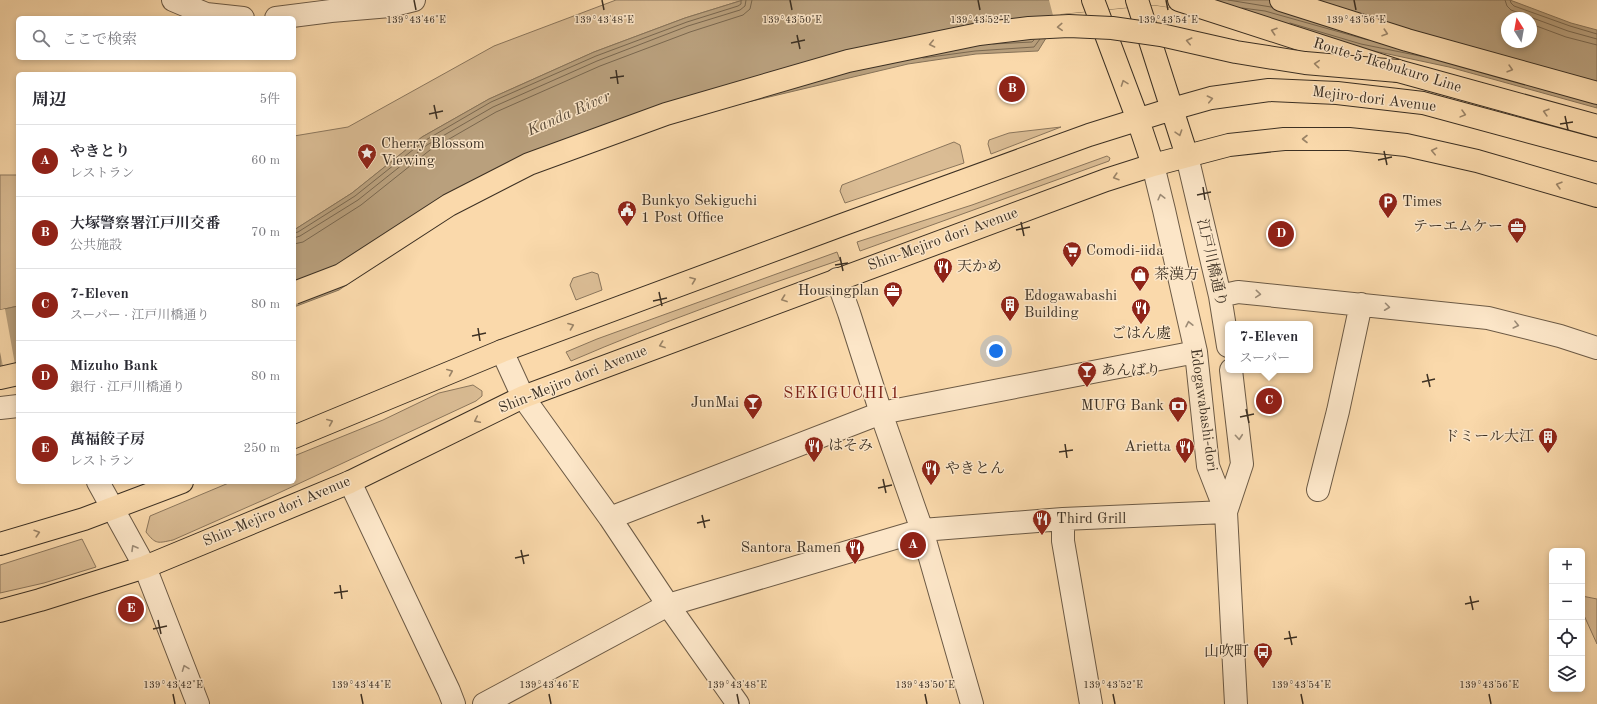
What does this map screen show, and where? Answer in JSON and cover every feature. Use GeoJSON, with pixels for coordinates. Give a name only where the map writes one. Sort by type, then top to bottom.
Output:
{"type":"FeatureCollection","features":[{"type":"Feature","properties":{"kind":"main road","name":"Route 5 Ikebukuro Line"},"geometry":{"type":"LineString","coordinates":[[1179,0],[1398,71],[1597,126]]}},
{"type":"Feature","properties":{"kind":"main road","name":"Route 5 Ikebukuro Line"},"geometry":{"type":"LineString","coordinates":[[1281,0],[1407,40],[1597,93]]}},
{"type":"Feature","properties":{"kind":"main road"},"geometry":{"type":"LineString","coordinates":[[1138,4],[1187,156]]}},
{"type":"Feature","properties":{"kind":"main road"},"geometry":{"type":"LineString","coordinates":[[1095,6],[1138,120],[1153,165],[1229,145],[1284,139],[1349,139],[1406,145],[1477,161],[1597,196]]}},
{"type":"Feature","properties":{"kind":"main road"},"geometry":{"type":"LineString","coordinates":[[296,292],[341,275],[449,205],[530,164],[666,114],[848,61],[978,34],[1029,28],[1112,28],[1161,35],[1236,52],[1305,63],[1398,71]]}},
{"type":"Feature","properties":{"kind":"main road","name":"Mejiro-dori Avenue"},"geometry":{"type":"LineString","coordinates":[[1138,120],[1211,98],[1269,90],[1337,93],[1423,103],[1597,150]]}},
{"type":"Feature","properties":{"kind":"main road"},"geometry":{"type":"LineString","coordinates":[[296,436],[502,351],[1089,135],[1138,120]]}},
{"type":"Feature","properties":{"kind":"main road","name":"Shin-Mejiro dori Avenue"},"geometry":{"type":"LineString","coordinates":[[0,611],[145,568],[350,482],[522,397],[1106,180],[1153,165]]}},
{"type":"Feature","properties":{"kind":"main road"},"geometry":{"type":"LineString","coordinates":[[0,378],[16,374]]}},
{"type":"Feature","properties":{"kind":"main road"},"geometry":{"type":"LineString","coordinates":[[0,544],[84,519],[177,484]]}},
{"type":"Feature","properties":{"kind":"street"},"geometry":{"type":"LineString","coordinates":[[174,0],[206,14],[224,16]]}},
{"type":"Feature","properties":{"kind":"street"},"geometry":{"type":"LineString","coordinates":[[292,16],[390,6],[414,0]]}},
{"type":"Feature","properties":{"kind":"street","name":"江戸川橋通り"},"geometry":{"type":"LineString","coordinates":[[1187,156],[1220,296],[1225,327]]}},
{"type":"Feature","properties":{"kind":"street","name":"Edogawabashi-dori"},"geometry":{"type":"LineString","coordinates":[[1153,165],[1196,352],[1208,466],[1226,512],[1236,704]]}},
{"type":"Feature","properties":{"kind":"street"},"geometry":{"type":"LineString","coordinates":[[837,279],[881,413],[922,530],[972,704]]}},
{"type":"Feature","properties":{"kind":"street"},"geometry":{"type":"LineString","coordinates":[[1220,296],[1238,292],[1488,318],[1560,336],[1597,348]]}},
{"type":"Feature","properties":{"kind":"street"},"geometry":{"type":"LineString","coordinates":[[1318,490],[1338,411],[1361,304]]}},
{"type":"Feature","properties":{"kind":"street"},"geometry":{"type":"LineString","coordinates":[[502,351],[522,397],[610,518],[668,605],[738,704]]}},
{"type":"Feature","properties":{"kind":"street"},"geometry":{"type":"LineString","coordinates":[[610,518],[881,413],[1196,352]]}},
{"type":"Feature","properties":{"kind":"street"},"geometry":{"type":"LineString","coordinates":[[484,704],[668,605],[922,530],[1063,519],[1226,512],[1242,464],[1231,373]]}},
{"type":"Feature","properties":{"kind":"street"},"geometry":{"type":"LineString","coordinates":[[0,408],[16,406]]}},
{"type":"Feature","properties":{"kind":"street"},"geometry":{"type":"LineString","coordinates":[[350,482],[446,684],[454,704]]}},
{"type":"Feature","properties":{"kind":"street"},"geometry":{"type":"LineString","coordinates":[[99,484],[145,568],[198,704]]}},
{"type":"Feature","properties":{"kind":"street"},"geometry":{"type":"LineString","coordinates":[[1063,519],[1063,541],[1091,704]]}},
{"type":"Feature","properties":{"kind":"shaded area"},"geometry":{"type":"Polygon","coordinates":[[[616,0],[743,0],[685,18],[594,52],[489,99],[422,137],[352,193],[296,229],[296,136],[348,127],[494,46],[616,0]]]}},
{"type":"Feature","properties":{"kind":"shaded area"},"geometry":{"type":"Polygon","coordinates":[[[1061,127],[991,154],[988,144],[989,140],[1009,133],[1061,127]]]}},
{"type":"Feature","properties":{"kind":"shaded area"},"geometry":{"type":"Polygon","coordinates":[[[954,142],[960,145],[964,163],[845,203],[840,191],[842,185],[954,142]]]}},
{"type":"Feature","properties":{"kind":"shaded area"},"geometry":{"type":"Polygon","coordinates":[[[1107,156],[1110,158],[1109,161],[860,251],[857,242],[972,205],[1107,156]]]}},
{"type":"Feature","properties":{"kind":"shaded area"},"geometry":{"type":"Polygon","coordinates":[[[0,175],[16,175],[16,306],[0,310],[0,175]]]}},
{"type":"Feature","properties":{"kind":"shaded area"},"geometry":{"type":"Polygon","coordinates":[[[837,252],[840,260],[704,308],[571,361],[566,352],[597,339],[837,252]]]}},
{"type":"Feature","properties":{"kind":"shaded area"},"geometry":{"type":"Polygon","coordinates":[[[592,272],[598,274],[602,290],[576,300],[570,285],[573,278],[592,272]]]}},
{"type":"Feature","properties":{"kind":"shaded area"},"geometry":{"type":"Polygon","coordinates":[[[473,385],[482,391],[482,396],[476,401],[268,498],[173,540],[158,542],[152,539],[146,532],[150,516],[226,484],[296,484],[296,455],[383,420],[439,393],[473,385]]]}},
{"type":"Feature","properties":{"kind":"shaded area"},"geometry":{"type":"Polygon","coordinates":[[[82,539],[96,567],[44,583],[0,593],[0,565],[82,539]]]}},
{"type":"Feature","properties":{"kind":"shaded area"},"geometry":{"type":"Polygon","coordinates":[[[1585,597],[1597,599],[1597,644],[1585,618],[1585,597]]]}},
{"type":"Feature","properties":{"kind":"water","name":"Kanda River"},"geometry":{"type":"Polygon","coordinates":[[[743,0],[1510,0],[1571,23],[1597,30],[1597,108],[1449,67],[1360,48],[1263,20],[1154,5],[1061,14],[1038,51],[976,54],[908,64],[710,111],[577,154],[492,192],[424,232],[339,290],[296,306],[296,229],[352,193],[422,137],[489,99],[594,52],[685,18],[743,0]]]}},
{"type":"Feature","properties":{"kind":"water"},"geometry":{"type":"Polygon","coordinates":[[[16,306],[16,383],[0,386],[0,310],[16,306]]]}},
{"type":"Feature","properties":{"kind":"pier"},"geometry":{"type":"Polygon","coordinates":[[[1049,0],[1178,0],[1181,9],[1154,5],[1061,14],[1055,23],[1049,0]]]}},
{"type":"Feature","properties":{"kind":"pier"},"geometry":{"type":"Polygon","coordinates":[[[5,309],[16,370],[16,382],[7,385],[0,352],[0,310],[5,309]]]}},
{"type":"Feature","properties":{"kind":"place","name":"大塚警察署江戸川交番"},"geometry":{"type":"Point","coordinates":[1012,89]}},
{"type":"Feature","properties":{"kind":"place","name":"Cherry Blossom Viewing"},"geometry":{"type":"Point","coordinates":[367,170]}},
{"type":"Feature","properties":{"kind":"place","name":"Times"},"geometry":{"type":"Point","coordinates":[1388,219]}},
{"type":"Feature","properties":{"kind":"place","name":"Bunkyo Sekiguchi 1 Post Office"},"geometry":{"type":"Point","coordinates":[627,227]}},
{"type":"Feature","properties":{"kind":"place","name":"Mizuho Bank"},"geometry":{"type":"Point","coordinates":[1281,234]}},
{"type":"Feature","properties":{"kind":"place","name":"テーエムケー"},"geometry":{"type":"Point","coordinates":[1517,244]}},
{"type":"Feature","properties":{"kind":"place","name":"Comodi-iida"},"geometry":{"type":"Point","coordinates":[1072,268]}},
{"type":"Feature","properties":{"kind":"place","name":"天かめ"},"geometry":{"type":"Point","coordinates":[943,284]}},
{"type":"Feature","properties":{"kind":"place","name":"茶漢方"},"geometry":{"type":"Point","coordinates":[1140,292]}},
{"type":"Feature","properties":{"kind":"place","name":"Housingplan"},"geometry":{"type":"Point","coordinates":[893,308]}},
{"type":"Feature","properties":{"kind":"place","name":"Edogawabashi Building"},"geometry":{"type":"Point","coordinates":[1010,322]}},
{"type":"Feature","properties":{"kind":"place","name":"ごはん處"},"geometry":{"type":"Point","coordinates":[1141,325]}},
{"type":"Feature","properties":{"kind":"place","name":"あんばり"},"geometry":{"type":"Point","coordinates":[1087,388]}},
{"type":"Feature","properties":{"kind":"place","name":"7-Eleven"},"geometry":{"type":"Point","coordinates":[1269,401]}},
{"type":"Feature","properties":{"kind":"place","name":"JunMai"},"geometry":{"type":"Point","coordinates":[753,420]}},
{"type":"Feature","properties":{"kind":"place","name":"MUFG Bank"},"geometry":{"type":"Point","coordinates":[1178,423]}},
{"type":"Feature","properties":{"kind":"place","name":"ドミール大江"},"geometry":{"type":"Point","coordinates":[1548,454]}},
{"type":"Feature","properties":{"kind":"place","name":"はそみ"},"geometry":{"type":"Point","coordinates":[814,463]}},
{"type":"Feature","properties":{"kind":"place","name":"Arietta"},"geometry":{"type":"Point","coordinates":[1185,464]}},
{"type":"Feature","properties":{"kind":"place","name":"やきとん"},"geometry":{"type":"Point","coordinates":[931,486]}},
{"type":"Feature","properties":{"kind":"place","name":"Third Grill"},"geometry":{"type":"Point","coordinates":[1042,536]}},
{"type":"Feature","properties":{"kind":"place","name":"やきとり"},"geometry":{"type":"Point","coordinates":[913,545]}},
{"type":"Feature","properties":{"kind":"place","name":"Santora Ramen"},"geometry":{"type":"Point","coordinates":[855,565]}},
{"type":"Feature","properties":{"kind":"place","name":"萬福餃子房"},"geometry":{"type":"Point","coordinates":[131,609]}},
{"type":"Feature","properties":{"kind":"place","name":"山吹町"},"geometry":{"type":"Point","coordinates":[1263,669]}},
{"type":"Feature","properties":{"kind":"district","name":"SEKIGUCHI 1"},"geometry":{"type":"Point","coordinates":[842,394]}}]}
